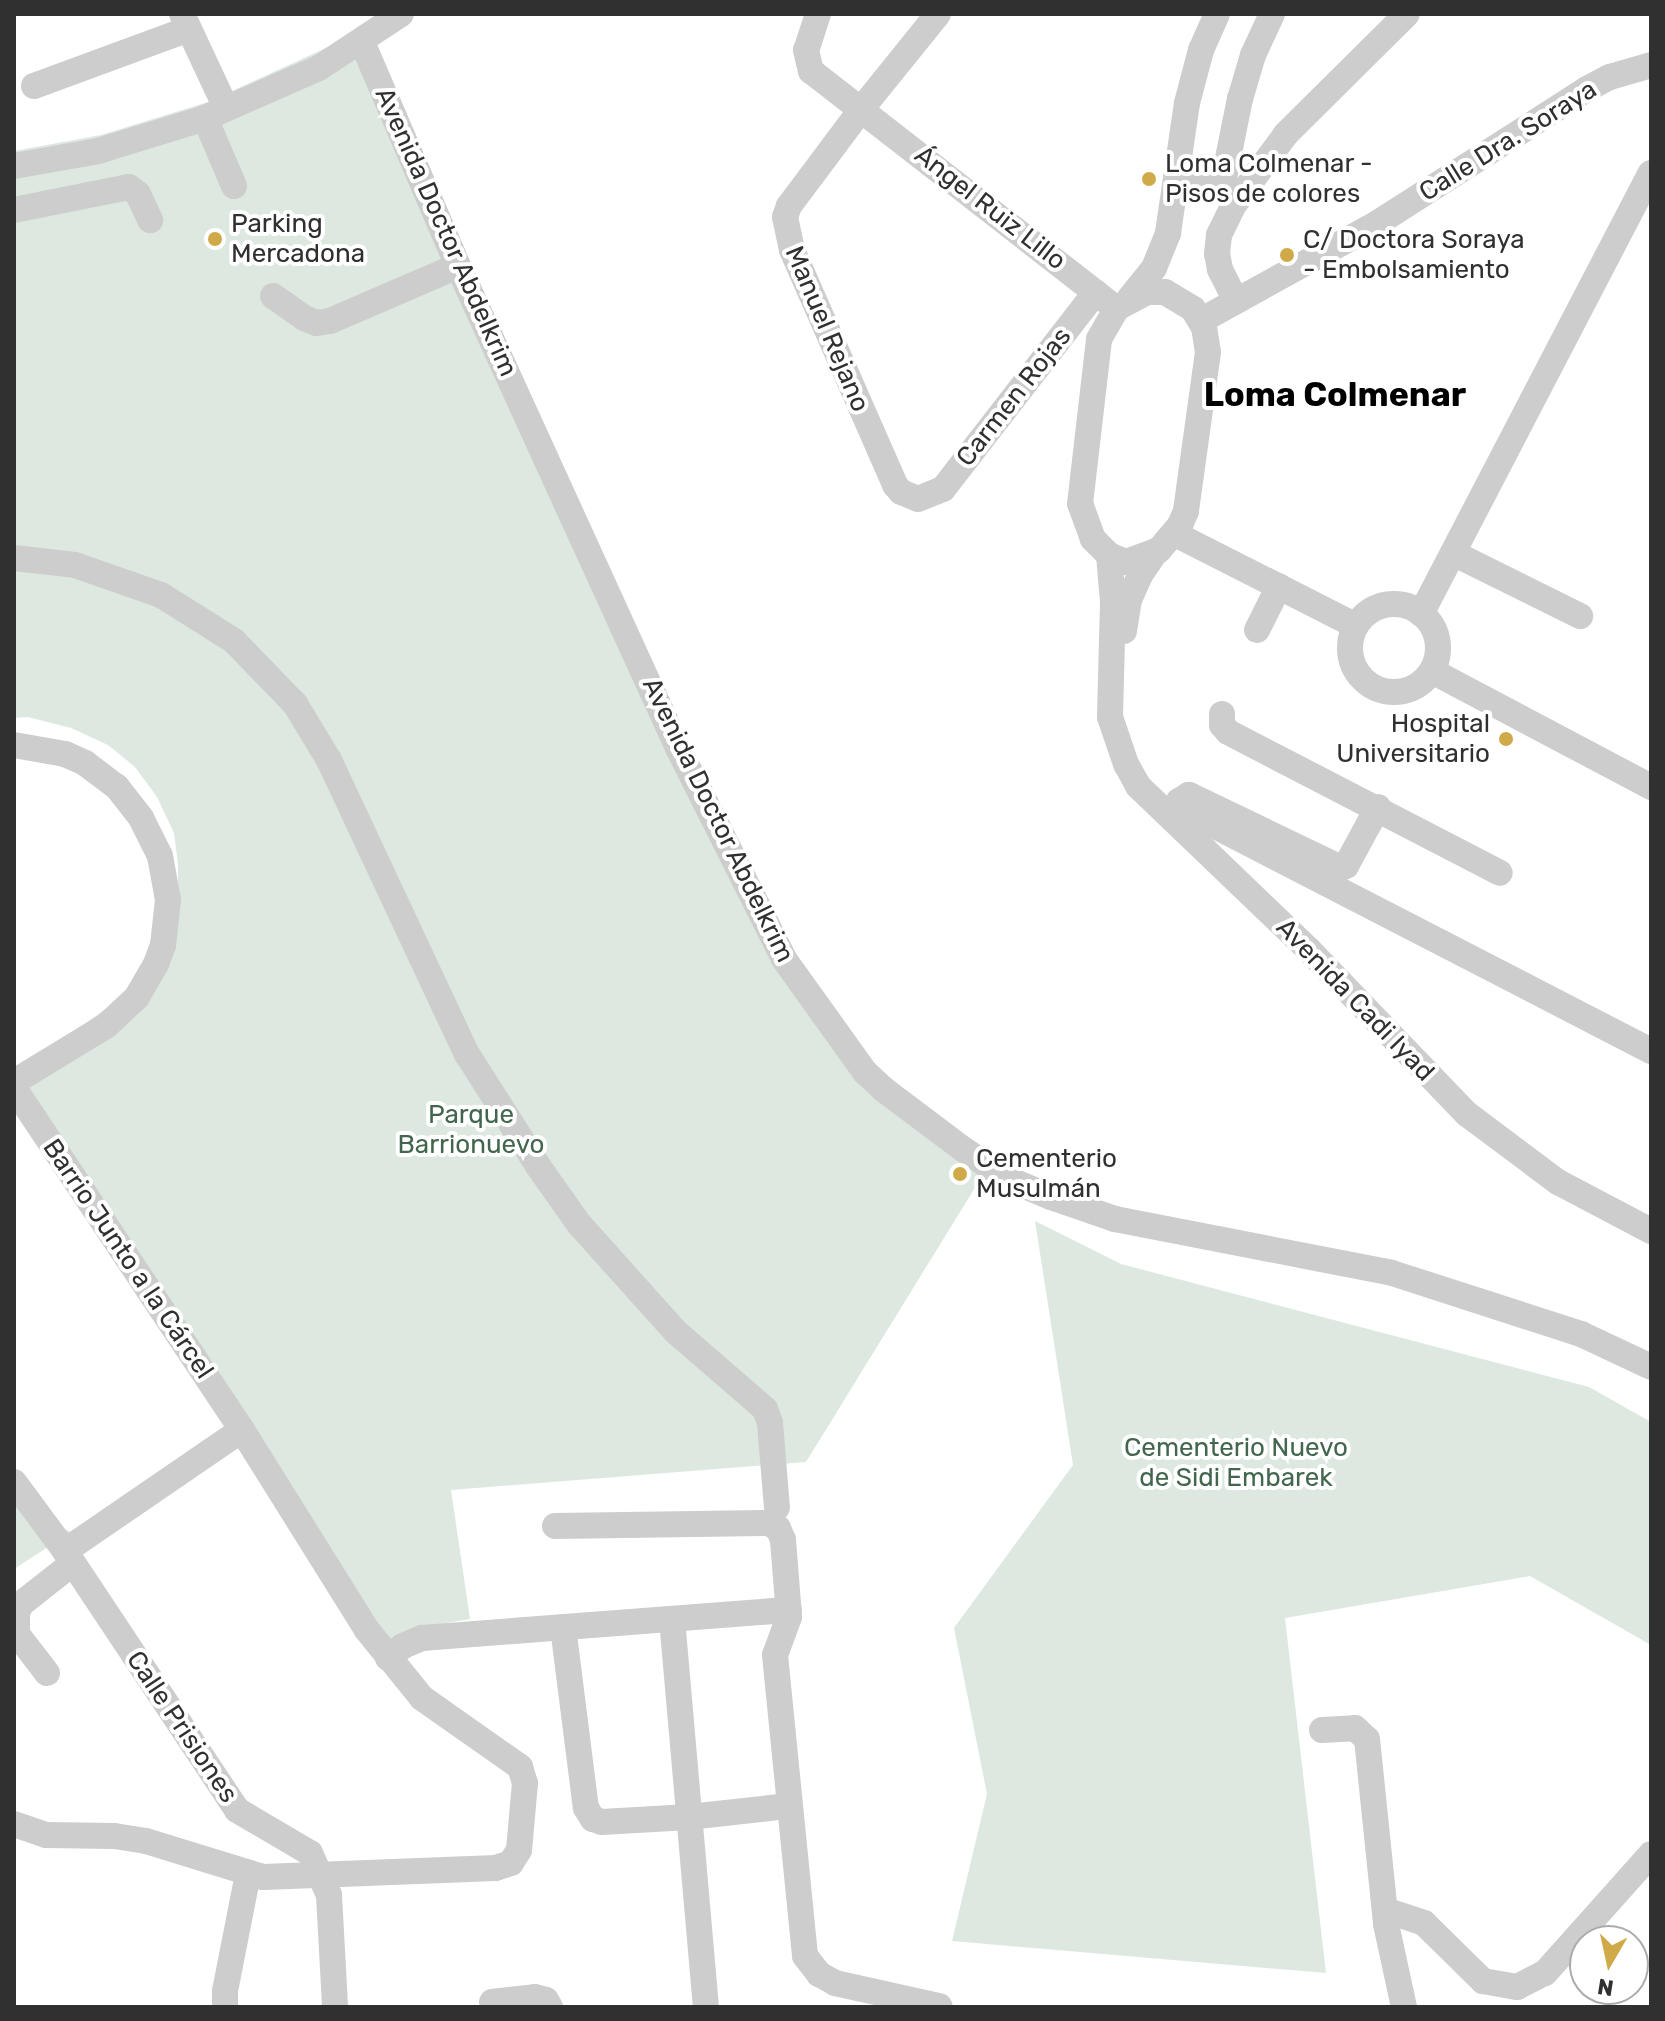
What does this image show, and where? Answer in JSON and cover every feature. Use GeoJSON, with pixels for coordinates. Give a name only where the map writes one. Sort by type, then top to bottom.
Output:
{"type":"FeatureCollection","features":[{"type":"Feature","properties":{"kind":"street"},"geometry":{"type":"LineString","coordinates":[[14,166],[98,151],[216,113],[319,68],[401,14]]}},
{"type":"Feature","properties":{"kind":"street","name":"Ángel Ruiz Lillo"},"geometry":{"type":"LineString","coordinates":[[818,14],[808,39],[807,63],[818,76],[863,107],[1096,292],[1122,305]]}},
{"type":"Feature","properties":{"kind":"street","name":"Manuel Rejano"},"geometry":{"type":"LineString","coordinates":[[928,497],[909,496],[895,485],[784,227],[789,206],[938,14]]}},
{"type":"Feature","properties":{"kind":"street"},"geometry":{"type":"LineString","coordinates":[[1217,14],[1201,50],[1187,103],[1168,233],[1154,268],[1122,305],[1099,339],[1080,504],[1087,528],[1109,555],[1126,562],[1166,543],[1279,586],[1356,626]]}},
{"type":"Feature","properties":{"kind":"street"},"geometry":{"type":"LineString","coordinates":[[1177,185],[1212,189],[1224,178],[1240,99],[1253,55],[1272,14]]}},
{"type":"Feature","properties":{"kind":"street"},"geometry":{"type":"LineString","coordinates":[[1236,301],[1220,269],[1217,254],[1219,235],[1233,206],[1286,134],[1401,16]]}},
{"type":"Feature","properties":{"kind":"street"},"geometry":{"type":"LineString","coordinates":[[34,86],[185,21],[216,113],[234,186]]}},
{"type":"Feature","properties":{"kind":"street","name":"Avenida Doctor Abdelkrim"},"geometry":{"type":"LineString","coordinates":[[362,42],[458,266],[678,748],[784,959],[865,1072],[883,1089],[1008,1179],[1051,1197],[1115,1219],[1392,1273],[1581,1334],[1651,1367]]}},
{"type":"Feature","properties":{"kind":"street","name":"Calle Dra. Soraya"},"geometry":{"type":"LineString","coordinates":[[1193,311],[1236,301],[1376,224],[1587,89],[1651,65]]}},
{"type":"Feature","properties":{"kind":"street"},"geometry":{"type":"LineString","coordinates":[[1421,614],[1651,173]]}},
{"type":"Feature","properties":{"kind":"street"},"geometry":{"type":"LineString","coordinates":[[14,210],[129,187],[138,194],[150,220]]}},
{"type":"Feature","properties":{"kind":"street"},"geometry":{"type":"LineString","coordinates":[[1168,233],[1171,267],[1193,311]]}},
{"type":"Feature","properties":{"kind":"street"},"geometry":{"type":"LineString","coordinates":[[273,296],[304,318],[317,323],[330,321],[458,266]]}},
{"type":"Feature","properties":{"kind":"street"},"geometry":{"type":"LineString","coordinates":[[1122,305],[1137,294],[1157,291],[1193,311]]}},
{"type":"Feature","properties":{"kind":"street","name":"Carmen Rojas"},"geometry":{"type":"LineString","coordinates":[[928,497],[950,480],[1096,292]]}},
{"type":"Feature","properties":{"kind":"street","name":"Avenida Cadi Iyad"},"geometry":{"type":"LineString","coordinates":[[1110,717],[1129,600],[1186,511],[1208,352],[1193,311]]}},
{"type":"Feature","properties":{"kind":"street"},"geometry":{"type":"LineString","coordinates":[[1453,553],[1580,616]]}},
{"type":"Feature","properties":{"kind":"street","name":"Avenida Cadi Iyad"},"geometry":{"type":"LineString","coordinates":[[1109,555],[1113,602],[1110,717],[1126,764],[1138,786],[1309,950],[1467,1114],[1558,1182],[1651,1231]]}},
{"type":"Feature","properties":{"kind":"street"},"geometry":{"type":"LineString","coordinates":[[14,558],[75,565],[161,595],[234,641],[295,704],[329,760],[467,1054],[538,1166],[579,1224],[676,1332],[765,1409],[770,1423],[777,1508]]}},
{"type":"Feature","properties":{"kind":"street"},"geometry":{"type":"LineString","coordinates":[[1257,630],[1279,586]]}},
{"type":"Feature","properties":{"kind":"street"},"geometry":{"type":"LineString","coordinates":[[1386,605],[1411,607],[1421,614],[1430,623],[1438,647],[1432,671],[1411,689],[1384,691],[1371,686],[1353,665],[1350,652],[1356,626],[1374,609],[1386,605]]}},
{"type":"Feature","properties":{"kind":"street"},"geometry":{"type":"LineString","coordinates":[[1432,671],[1651,787]]}},
{"type":"Feature","properties":{"kind":"street"},"geometry":{"type":"LineString","coordinates":[[1222,714],[1222,725],[1228,732],[1378,807],[1500,873]]}},
{"type":"Feature","properties":{"kind":"street","name":"Barrio Junto a la Cárcel"},"geometry":{"type":"LineString","coordinates":[[14,745],[65,754],[85,763],[117,787],[141,818],[160,856],[168,900],[163,945],[136,998],[106,1026],[14,1085],[388,1658],[422,1698],[520,1767],[525,1783],[519,1850],[504,1867],[323,1876]]}},
{"type":"Feature","properties":{"kind":"street"},"geometry":{"type":"LineString","coordinates":[[1378,807],[1346,866],[1341,868],[1189,795],[1179,801],[1182,809],[1651,1051]]}},
{"type":"Feature","properties":{"kind":"street"},"geometry":{"type":"LineString","coordinates":[[47,1673],[17,1634],[14,1621],[21,1604],[69,1557],[242,1430]]}},
{"type":"Feature","properties":{"kind":"street"},"geometry":{"type":"LineString","coordinates":[[14,1482],[69,1557]]}},
{"type":"Feature","properties":{"kind":"street"},"geometry":{"type":"LineString","coordinates":[[555,1526],[773,1525],[783,1540],[789,1610],[788,1625],[775,1655],[802,1945],[811,1966],[835,1983],[939,2006]]}},
{"type":"Feature","properties":{"kind":"street","name":"Calle Prisiones"},"geometry":{"type":"LineString","coordinates":[[69,1557],[237,1810],[304,1847],[323,1876]]}},
{"type":"Feature","properties":{"kind":"street"},"geometry":{"type":"LineString","coordinates":[[388,1658],[403,1646],[422,1638],[789,1610]]}},
{"type":"Feature","properties":{"kind":"street"},"geometry":{"type":"LineString","coordinates":[[672,1619],[706,2007]]}},
{"type":"Feature","properties":{"kind":"street"},"geometry":{"type":"LineString","coordinates":[[563,1627],[588,1815],[602,1822],[689,1817],[789,1806]]}},
{"type":"Feature","properties":{"kind":"street"},"geometry":{"type":"LineString","coordinates":[[1322,1730],[1355,1728],[1367,1739],[1385,1910],[1404,2007]]}},
{"type":"Feature","properties":{"kind":"street"},"geometry":{"type":"LineString","coordinates":[[14,1824],[46,1835]]}},
{"type":"Feature","properties":{"kind":"street"},"geometry":{"type":"LineString","coordinates":[[14,1838],[114,1836],[146,1841],[248,1874],[323,1876],[329,1895],[335,2007]]}},
{"type":"Feature","properties":{"kind":"street"},"geometry":{"type":"LineString","coordinates":[[1385,1910],[1424,1923],[1483,1981],[1517,1987],[1545,1973],[1651,1854]]}},
{"type":"Feature","properties":{"kind":"street"},"geometry":{"type":"LineString","coordinates":[[225,2007],[225,1991],[248,1874]]}},
{"type":"Feature","properties":{"kind":"street"},"geometry":{"type":"LineString","coordinates":[[492,2002],[535,1997],[546,2000],[550,2007]]}},
{"type":"Feature","properties":{"kind":"green space","name":"Parque Barrionuevo"},"geometry":{"type":"Polygon","coordinates":[[[354,35],[619,618],[842,1046],[989,1165],[806,1462],[451,1490],[470,1619],[428,1626],[394,1657],[14,1074],[121,998],[178,904],[178,864],[174,833],[157,797],[135,767],[108,745],[71,728],[28,717],[14,718],[14,151],[101,135],[208,102],[354,35]]]}},
{"type":"Feature","properties":{"kind":"green space","name":"Cementerio Nuevo de Sidi Embarek"},"geometry":{"type":"Polygon","coordinates":[[[1035,1221],[1121,1264],[1589,1387],[1651,1422],[1651,1645],[1530,1576],[1285,1618],[1326,1973],[952,1941],[987,1794],[954,1628],[1073,1465],[1035,1221]]]}},
{"type":"Feature","properties":{"kind":"green space"},"geometry":{"type":"Polygon","coordinates":[[[14,1481],[48,1522],[71,1532],[14,1569],[14,1481]]]}},
{"type":"Feature","properties":{"kind":"place","name":"Loma Colmenar - Pisos de colores"},"geometry":{"type":"Point","coordinates":[1149,179]}},
{"type":"Feature","properties":{"kind":"place","name":"Parking Mercadona"},"geometry":{"type":"Point","coordinates":[215,239]}},
{"type":"Feature","properties":{"kind":"place","name":"C/ Doctora Soraya - Embolsamiento"},"geometry":{"type":"Point","coordinates":[1287,255]}},
{"type":"Feature","properties":{"kind":"place","name":"Hospital Universitario"},"geometry":{"type":"Point","coordinates":[1506,739]}},
{"type":"Feature","properties":{"kind":"place","name":"Cementerio Musulmán"},"geometry":{"type":"Point","coordinates":[960,1174]}},
{"type":"Feature","properties":{"kind":"district","name":"Loma Colmenar"},"geometry":{"type":"Point","coordinates":[1335,395]}}]}
